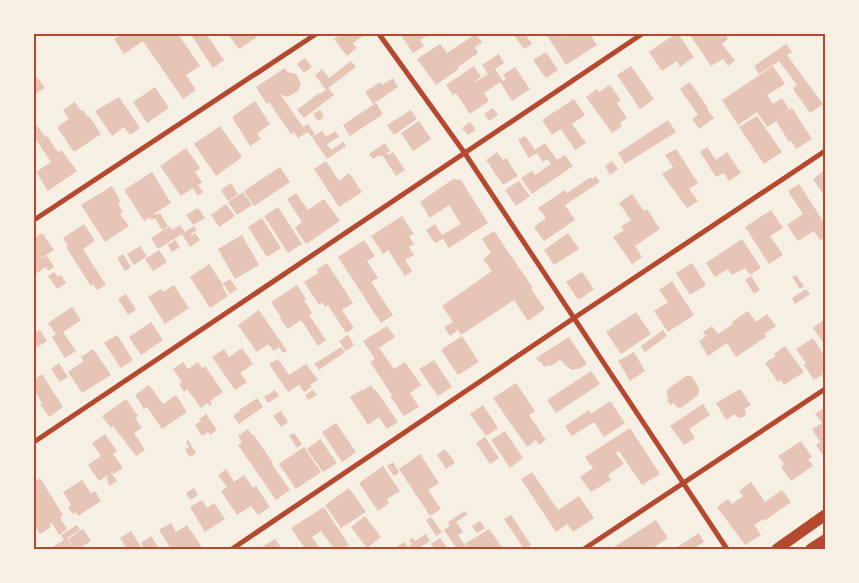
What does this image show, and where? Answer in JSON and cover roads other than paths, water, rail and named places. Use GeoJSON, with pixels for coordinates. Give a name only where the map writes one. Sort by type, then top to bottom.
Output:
{"type":"FeatureCollection","features":[{"type":"Feature","properties":{"kind":"main road"},"geometry":{"type":"LineString","coordinates":[[777,549],[825,515]]}},
{"type":"Feature","properties":{"kind":"main road"},"geometry":{"type":"LineString","coordinates":[[811,549],[825,540]]}},
{"type":"Feature","properties":{"kind":"street"},"geometry":{"type":"LineString","coordinates":[[34,220],[316,34]]}},
{"type":"Feature","properties":{"kind":"street"},"geometry":{"type":"LineString","coordinates":[[379,34],[464,152],[727,549]]}},
{"type":"Feature","properties":{"kind":"street"},"geometry":{"type":"LineString","coordinates":[[34,442],[642,34]]}},
{"type":"Feature","properties":{"kind":"street"},"geometry":{"type":"LineString","coordinates":[[232,549],[825,151]]}},
{"type":"Feature","properties":{"kind":"street"},"geometry":{"type":"LineString","coordinates":[[584,549],[825,389]]}}]}
